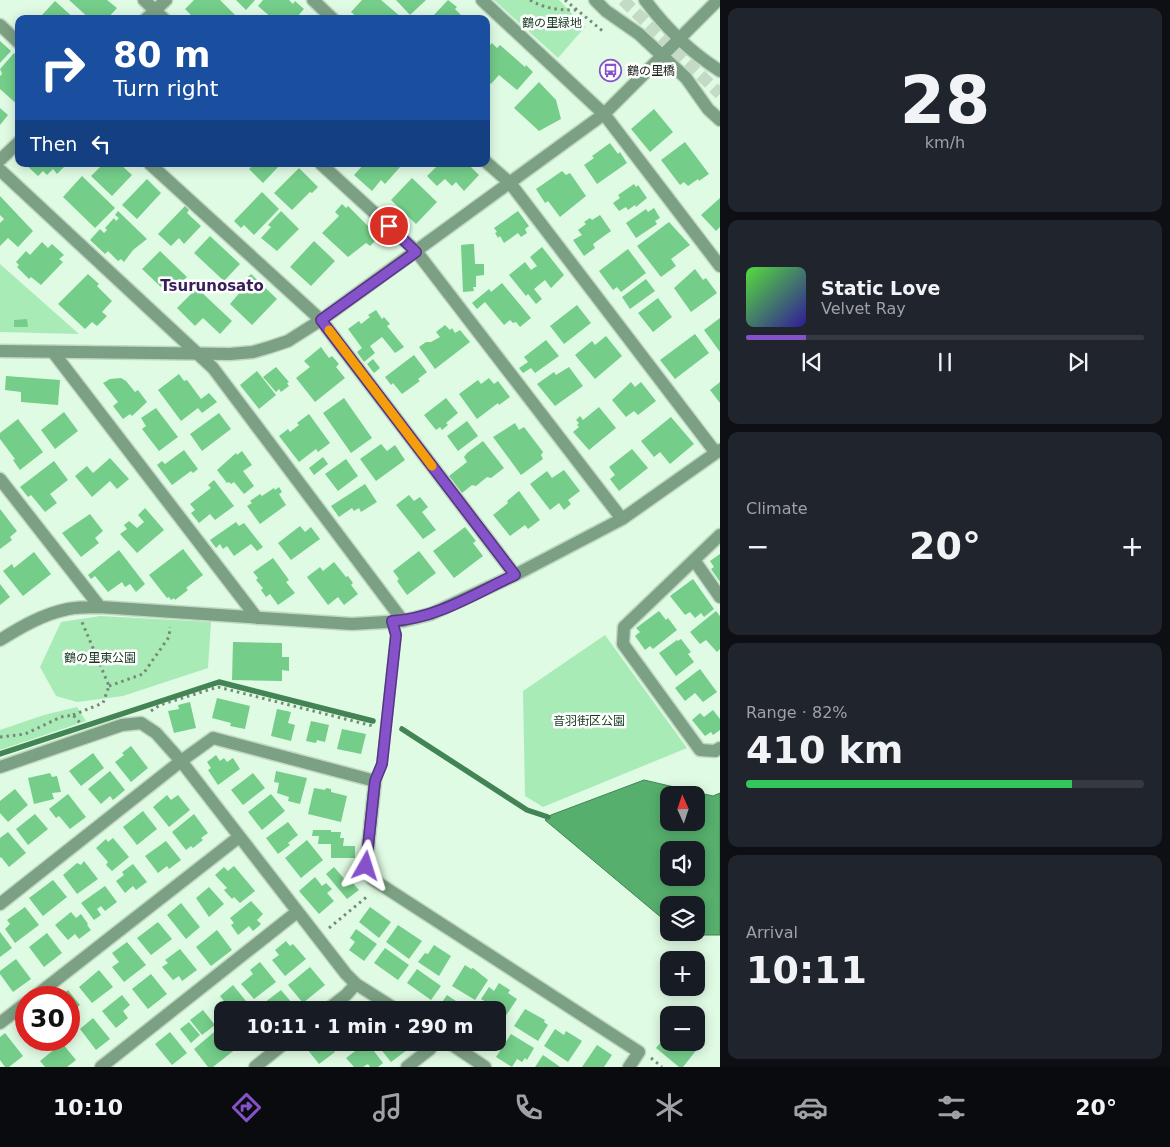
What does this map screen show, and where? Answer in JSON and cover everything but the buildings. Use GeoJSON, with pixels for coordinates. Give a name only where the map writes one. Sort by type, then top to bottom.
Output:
{"type":"FeatureCollection","features":[{"type":"Feature","properties":{"kind":"street"},"geometry":{"type":"LineString","coordinates":[[144,0],[154,15]]}},
{"type":"Feature","properties":{"kind":"street"},"geometry":{"type":"LineString","coordinates":[[156,15],[166,0]]}},
{"type":"Feature","properties":{"kind":"street"},"geometry":{"type":"LineString","coordinates":[[312,0],[329,15]]}},
{"type":"Feature","properties":{"kind":"street"},"geometry":{"type":"LineString","coordinates":[[482,0],[604,114],[720,266]]}},
{"type":"Feature","properties":{"kind":"street"},"geometry":{"type":"LineString","coordinates":[[595,0],[606,11],[639,34],[686,78],[708,109],[720,120]]}},
{"type":"Feature","properties":{"kind":"street"},"geometry":{"type":"LineString","coordinates":[[646,0],[656,16],[703,60],[720,71]]}},
{"type":"Feature","properties":{"kind":"street"},"geometry":{"type":"LineString","coordinates":[[0,351],[230,354],[253,352],[288,341],[321,320],[416,252],[604,114],[718,0]]}},
{"type":"Feature","properties":{"kind":"street"},"geometry":{"type":"LineString","coordinates":[[0,26],[15,39]]}},
{"type":"Feature","properties":{"kind":"street"},"geometry":{"type":"LineString","coordinates":[[0,160],[15,146]]}},
{"type":"Feature","properties":{"kind":"street"},"geometry":{"type":"LineString","coordinates":[[0,640],[44,616],[76,608],[100,606],[352,624],[398,621],[431,614],[515,575],[622,519],[718,452],[510,183],[490,166]]}},
{"type":"Feature","properties":{"kind":"street"},"geometry":{"type":"LineString","coordinates":[[153,167],[321,320],[515,575]]}},
{"type":"Feature","properties":{"kind":"street"},"geometry":{"type":"LineString","coordinates":[[324,167],[416,252],[622,519]]}},
{"type":"Feature","properties":{"kind":"street"},"geometry":{"type":"LineString","coordinates":[[0,170],[213,368],[398,621]]}},
{"type":"Feature","properties":{"kind":"street"},"geometry":{"type":"LineString","coordinates":[[53,352],[258,618]]}},
{"type":"Feature","properties":{"kind":"street"},"geometry":{"type":"LineString","coordinates":[[0,479],[100,606]]}},
{"type":"Feature","properties":{"kind":"street"},"geometry":{"type":"LineString","coordinates":[[720,535],[624,627],[623,644],[700,750],[720,748]]}},
{"type":"Feature","properties":{"kind":"street"},"geometry":{"type":"LineString","coordinates":[[694,560],[720,597]]}},
{"type":"Feature","properties":{"kind":"street"},"geometry":{"type":"LineString","coordinates":[[0,767],[122,724],[142,723],[156,733],[181,761],[346,974],[356,984],[383,1001]]}},
{"type":"Feature","properties":{"kind":"street"},"geometry":{"type":"LineString","coordinates":[[0,904],[212,738],[375,781],[366,866],[372,879],[639,1052],[629,1067]]}},
{"type":"Feature","properties":{"kind":"street"},"geometry":{"type":"LineString","coordinates":[[48,986],[238,837]]}},
{"type":"Feature","properties":{"kind":"street"},"geometry":{"type":"LineString","coordinates":[[101,1067],[297,912]]}},
{"type":"Feature","properties":{"kind":"street"},"geometry":{"type":"LineString","coordinates":[[338,1001],[356,984]]}},
{"type":"Feature","properties":{"kind":"street"},"geometry":{"type":"LineString","coordinates":[[0,1023],[15,1011]]}},
{"type":"Feature","properties":{"kind":"street"},"geometry":{"type":"LineString","coordinates":[[255,1067],[275,1051]]}},
{"type":"Feature","properties":{"kind":"street"},"geometry":{"type":"LineString","coordinates":[[408,1067],[428,1051]]}},
{"type":"Feature","properties":{"kind":"street"},"geometry":{"type":"LineString","coordinates":[[461,1051],[485,1067]]}},
{"type":"Feature","properties":{"kind":"lane"},"geometry":{"type":"LineString","coordinates":[[375,781],[382,764],[398,621]]}},
{"type":"Feature","properties":{"kind":"path"},"geometry":{"type":"LineString","coordinates":[[530,0],[558,10],[577,10]]}},
{"type":"Feature","properties":{"kind":"path"},"geometry":{"type":"LineString","coordinates":[[565,0],[605,33]]}},
{"type":"Feature","properties":{"kind":"path"},"geometry":{"type":"LineString","coordinates":[[0,737],[25,734],[61,717],[73,715],[103,703],[108,686],[76,608]]}},
{"type":"Feature","properties":{"kind":"path"},"geometry":{"type":"LineString","coordinates":[[108,686],[144,674],[169,637],[172,612]]}},
{"type":"Feature","properties":{"kind":"path"},"geometry":{"type":"LineString","coordinates":[[142,723],[150,711],[160,705],[218,687],[378,728]]}},
{"type":"Feature","properties":{"kind":"path"},"geometry":{"type":"LineString","coordinates":[[73,715],[81,724]]}},
{"type":"Feature","properties":{"kind":"path"},"geometry":{"type":"LineString","coordinates":[[325,932],[382,885]]}},
{"type":"Feature","properties":{"kind":"green space","name":"鶴の里緑地"},"geometry":{"type":"Polygon","coordinates":[[[494,0],[559,0],[585,27],[558,58],[494,0]]]}},
{"type":"Feature","properties":{"kind":"green space"},"geometry":{"type":"Polygon","coordinates":[[[0,264],[79,334],[0,332],[0,264]]]}},
{"type":"Feature","properties":{"kind":"green space","name":"鶴の里東公園"},"geometry":{"type":"Polygon","coordinates":[[[100,616],[211,622],[208,668],[123,696],[77,702],[56,696],[40,667],[61,622],[100,616]]]}},
{"type":"Feature","properties":{"kind":"green space","name":"音羽街区公園"},"geometry":{"type":"Polygon","coordinates":[[[605,635],[687,748],[543,807],[525,796],[523,691],[605,635]]]}},
{"type":"Feature","properties":{"kind":"green space"},"geometry":{"type":"Polygon","coordinates":[[[77,707],[86,721],[0,750],[0,730],[44,715],[77,707]]]}},
{"type":"Feature","properties":{"kind":"shaded area"},"geometry":{"type":"Polygon","coordinates":[[[644,780],[670,786],[660,786],[660,831],[705,831],[705,794],[713,796],[720,793],[720,935],[705,935],[705,896],[660,896],[660,916],[545,820],[551,815],[644,780]]]}},
{"type":"Feature","properties":{"kind":"waterway"},"geometry":{"type":"LineString","coordinates":[[0,754],[219,682],[373,721]]}},
{"type":"Feature","properties":{"kind":"waterway"},"geometry":{"type":"LineString","coordinates":[[402,729],[527,810],[548,817]]}},
{"type":"Feature","properties":{"kind":"tunnel"},"geometry":{"type":"LineString","coordinates":[[623,0],[720,94]]}},
{"type":"Feature","properties":{"kind":"slow traffic"},"geometry":{"type":"LineString","coordinates":[[329,330],[432,466]]}},
{"type":"Feature","properties":{"kind":"place","name":"鶴の里橋"},"geometry":{"type":"Point","coordinates":[611,71]}},
{"type":"Feature","properties":{"kind":"district","name":"Tsurunosato"},"geometry":{"type":"Point","coordinates":[212,286]}},
{"type":"Feature","properties":{"kind":"route"},"geometry":{"type":"LineString","coordinates":[[366,866],[375,781],[382,764],[396,635],[392,621],[404,621],[431,614],[515,575],[321,320],[416,252],[389,226]]}}]}
